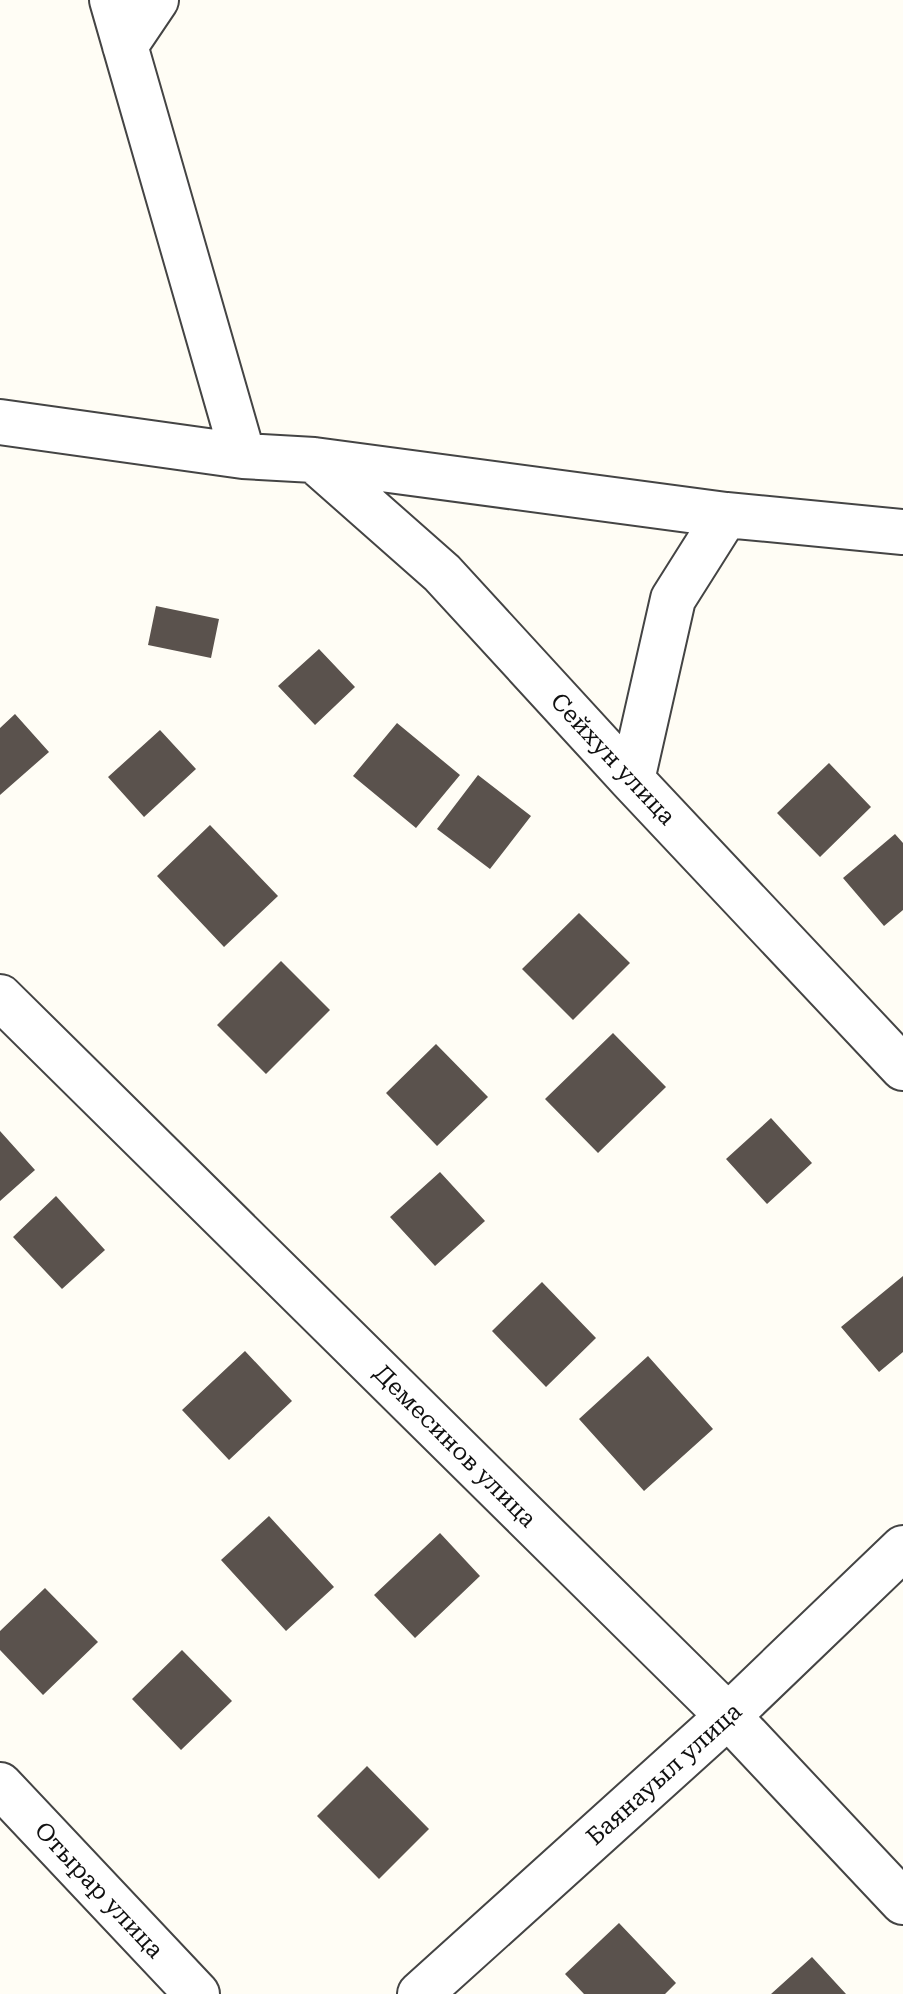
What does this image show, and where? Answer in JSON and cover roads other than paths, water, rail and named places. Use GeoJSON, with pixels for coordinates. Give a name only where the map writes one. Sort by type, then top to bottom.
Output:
{"type":"FeatureCollection","features":[{"type":"Feature","properties":{"kind":"street"},"geometry":{"type":"LineString","coordinates":[[112,0],[243,456]]}},
{"type":"Feature","properties":{"kind":"street"},"geometry":{"type":"LineString","coordinates":[[125,46],[156,0]]}},
{"type":"Feature","properties":{"kind":"street"},"geometry":{"type":"LineString","coordinates":[[0,422],[243,456],[314,460],[726,515],[903,532]]}},
{"type":"Feature","properties":{"kind":"street","name":"Сейхун улица"},"geometry":{"type":"LineString","coordinates":[[314,460],[442,573],[903,1068]]}},
{"type":"Feature","properties":{"kind":"street"},"geometry":{"type":"LineString","coordinates":[[632,780],[673,599],[726,515]]}},
{"type":"Feature","properties":{"kind":"street","name":"Демесинов улица"},"geometry":{"type":"LineString","coordinates":[[0,997],[728,1716],[903,1902]]}},
{"type":"Feature","properties":{"kind":"street","name":"Баянауыл улица"},"geometry":{"type":"LineString","coordinates":[[420,1994],[728,1716],[903,1548]]}},
{"type":"Feature","properties":{"kind":"street","name":"Отырар улица"},"geometry":{"type":"LineString","coordinates":[[0,1785],[197,1994]]}}]}
